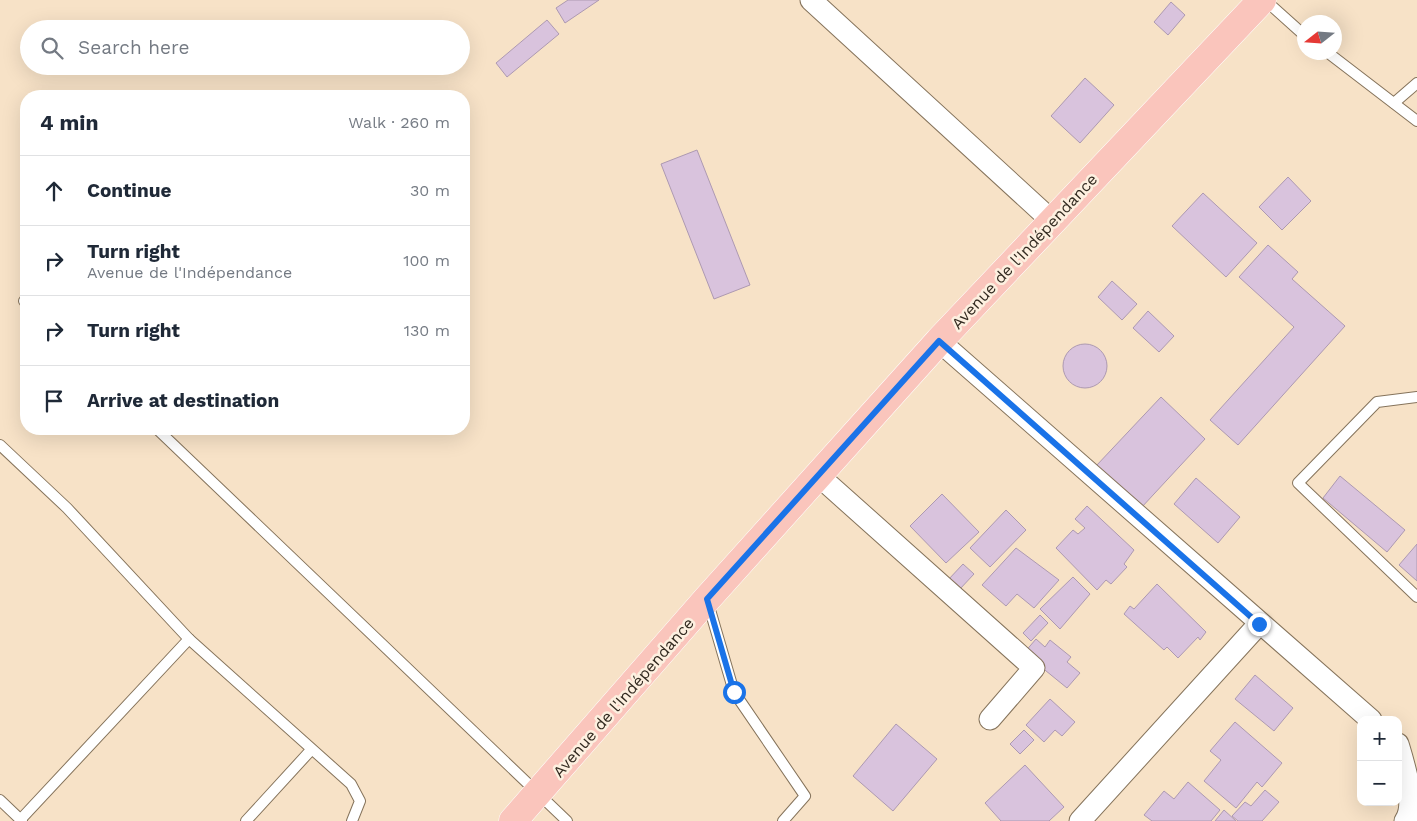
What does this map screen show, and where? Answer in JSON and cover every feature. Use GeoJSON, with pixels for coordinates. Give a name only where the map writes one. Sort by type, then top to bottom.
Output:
{"type":"FeatureCollection","features":[{"type":"Feature","properties":{"kind":"main road","name":"Avenue de l'Indépendance"},"geometry":{"type":"LineString","coordinates":[[513,821],[707,599],[939,341],[1262,0]]}},
{"type":"Feature","properties":{"kind":"street"},"geometry":{"type":"LineString","coordinates":[[811,0],[1052,222]]}},
{"type":"Feature","properties":{"kind":"street"},"geometry":{"type":"LineString","coordinates":[[939,341],[1259,624],[1366,716]]}},
{"type":"Feature","properties":{"kind":"street"},"geometry":{"type":"LineString","coordinates":[[819,476],[1034,668],[990,719]]}},
{"type":"Feature","properties":{"kind":"street"},"geometry":{"type":"LineString","coordinates":[[1080,821],[1259,624]]}},
{"type":"Feature","properties":{"kind":"street"},"geometry":{"type":"LineString","coordinates":[[1402,757],[1412,790],[1409,817],[1405,821]]}},
{"type":"Feature","properties":{"kind":"lane"},"geometry":{"type":"LineString","coordinates":[[1265,0],[1297,29]]}},
{"type":"Feature","properties":{"kind":"lane"},"geometry":{"type":"LineString","coordinates":[[1338,60],[1417,121]]}},
{"type":"Feature","properties":{"kind":"lane"},"geometry":{"type":"LineString","coordinates":[[1394,102],[1417,83]]}},
{"type":"Feature","properties":{"kind":"lane"},"geometry":{"type":"LineString","coordinates":[[1417,397],[1377,402],[1298,483],[1417,597]]}},
{"type":"Feature","properties":{"kind":"lane"},"geometry":{"type":"LineString","coordinates":[[163,435],[567,821]]}},
{"type":"Feature","properties":{"kind":"lane"},"geometry":{"type":"LineString","coordinates":[[0,446],[67,508],[189,639],[351,784],[360,801],[352,821]]}},
{"type":"Feature","properties":{"kind":"lane"},"geometry":{"type":"LineString","coordinates":[[707,599],[734,692],[805,796],[783,821]]}},
{"type":"Feature","properties":{"kind":"lane"},"geometry":{"type":"LineString","coordinates":[[0,800],[22,820],[189,639]]}},
{"type":"Feature","properties":{"kind":"lane"},"geometry":{"type":"LineString","coordinates":[[246,821],[311,750]]}},
{"type":"Feature","properties":{"kind":"building"},"geometry":{"type":"Polygon","coordinates":[[[568,0],[599,0],[565,23],[556,8],[568,0]]]}},
{"type":"Feature","properties":{"kind":"building"},"geometry":{"type":"Polygon","coordinates":[[[1171,2],[1185,15],[1168,35],[1154,22],[1171,2]]]}},
{"type":"Feature","properties":{"kind":"building"},"geometry":{"type":"Polygon","coordinates":[[[547,20],[559,34],[507,77],[496,63],[547,20]]]}},
{"type":"Feature","properties":{"kind":"building"},"geometry":{"type":"Polygon","coordinates":[[[1085,78],[1114,105],[1080,143],[1051,116],[1085,78]]]}},
{"type":"Feature","properties":{"kind":"building"},"geometry":{"type":"Polygon","coordinates":[[[697,150],[750,285],[714,299],[661,164],[697,150]]]}},
{"type":"Feature","properties":{"kind":"building"},"geometry":{"type":"Polygon","coordinates":[[[1288,177],[1311,201],[1282,230],[1259,207],[1288,177]]]}},
{"type":"Feature","properties":{"kind":"building"},"geometry":{"type":"Polygon","coordinates":[[[1203,193],[1257,243],[1226,277],[1172,226],[1203,193]]]}},
{"type":"Feature","properties":{"kind":"building"},"geometry":{"type":"Polygon","coordinates":[[[1268,245],[1298,272],[1292,279],[1345,326],[1238,445],[1210,420],[1294,327],[1239,277],[1268,245]]]}},
{"type":"Feature","properties":{"kind":"building"},"geometry":{"type":"Polygon","coordinates":[[[1112,281],[1137,304],[1122,320],[1098,297],[1112,281]]]}},
{"type":"Feature","properties":{"kind":"building"},"geometry":{"type":"Polygon","coordinates":[[[1148,311],[1174,336],[1159,352],[1133,328],[1148,311]]]}},
{"type":"Feature","properties":{"kind":"building"},"geometry":{"type":"Polygon","coordinates":[[[1081,344],[1089,344],[1101,350],[1107,366],[1101,382],[1089,388],[1081,388],[1069,382],[1063,370],[1063,362],[1069,350],[1081,344]]]}},
{"type":"Feature","properties":{"kind":"building"},"geometry":{"type":"Polygon","coordinates":[[[1161,397],[1205,439],[1141,508],[1096,466],[1161,397]]]}},
{"type":"Feature","properties":{"kind":"building"},"geometry":{"type":"Polygon","coordinates":[[[1340,476],[1405,530],[1387,552],[1323,498],[1340,476]]]}},
{"type":"Feature","properties":{"kind":"building"},"geometry":{"type":"Polygon","coordinates":[[[1196,478],[1240,517],[1218,543],[1174,504],[1196,478]]]}},
{"type":"Feature","properties":{"kind":"building"},"geometry":{"type":"Polygon","coordinates":[[[942,494],[979,532],[946,563],[910,526],[942,494]]]}},
{"type":"Feature","properties":{"kind":"building"},"geometry":{"type":"Polygon","coordinates":[[[1087,506],[1134,550],[1124,564],[1127,567],[1111,584],[1106,580],[1097,590],[1056,548],[1073,530],[1078,534],[1085,528],[1075,519],[1087,506]]]}},
{"type":"Feature","properties":{"kind":"building"},"geometry":{"type":"Polygon","coordinates":[[[1006,510],[1026,530],[990,567],[970,548],[1006,510]]]}},
{"type":"Feature","properties":{"kind":"building"},"geometry":{"type":"Polygon","coordinates":[[[1417,544],[1417,581],[1399,565],[1417,544]]]}},
{"type":"Feature","properties":{"kind":"building"},"geometry":{"type":"Polygon","coordinates":[[[1016,548],[1059,580],[1034,608],[1017,594],[1006,606],[982,585],[1016,548]]]}},
{"type":"Feature","properties":{"kind":"building"},"geometry":{"type":"Polygon","coordinates":[[[963,564],[974,574],[959,590],[948,580],[963,564]]]}},
{"type":"Feature","properties":{"kind":"building"},"geometry":{"type":"Polygon","coordinates":[[[1073,577],[1090,594],[1060,629],[1040,609],[1073,577]]]}},
{"type":"Feature","properties":{"kind":"building"},"geometry":{"type":"Polygon","coordinates":[[[1157,584],[1206,632],[1200,640],[1198,637],[1178,658],[1167,647],[1164,650],[1124,614],[1130,606],[1134,609],[1157,584]]]}},
{"type":"Feature","properties":{"kind":"building"},"geometry":{"type":"Polygon","coordinates":[[[1040,615],[1048,623],[1031,641],[1023,633],[1040,615]]]}},
{"type":"Feature","properties":{"kind":"building"},"geometry":{"type":"Polygon","coordinates":[[[1036,639],[1045,647],[1050,640],[1071,657],[1067,662],[1080,673],[1067,688],[1024,653],[1036,639]]]}},
{"type":"Feature","properties":{"kind":"building"},"geometry":{"type":"Polygon","coordinates":[[[1255,675],[1293,708],[1274,731],[1235,699],[1255,675]]]}},
{"type":"Feature","properties":{"kind":"building"},"geometry":{"type":"Polygon","coordinates":[[[1050,699],[1075,722],[1062,736],[1055,730],[1044,742],[1026,725],[1050,699]]]}},
{"type":"Feature","properties":{"kind":"building"},"geometry":{"type":"Polygon","coordinates":[[[1235,722],[1282,763],[1262,787],[1257,782],[1236,808],[1204,781],[1221,760],[1210,751],[1235,722]]]}},
{"type":"Feature","properties":{"kind":"building"},"geometry":{"type":"Polygon","coordinates":[[[896,724],[937,759],[893,811],[853,776],[896,724]]]}},
{"type":"Feature","properties":{"kind":"building"},"geometry":{"type":"Polygon","coordinates":[[[1024,730],[1034,740],[1020,754],[1010,744],[1024,730]]]}},
{"type":"Feature","properties":{"kind":"building"},"geometry":{"type":"Polygon","coordinates":[[[1025,765],[1064,807],[1049,821],[1001,821],[985,803],[1025,765]]]}},
{"type":"Feature","properties":{"kind":"building"},"geometry":{"type":"Polygon","coordinates":[[[1188,782],[1220,810],[1211,821],[1152,821],[1144,815],[1164,791],[1174,799],[1188,782]]]}},
{"type":"Feature","properties":{"kind":"building"},"geometry":{"type":"Polygon","coordinates":[[[1265,790],[1279,802],[1262,821],[1238,821],[1232,816],[1245,802],[1251,806],[1265,790]]]}},
{"type":"Feature","properties":{"kind":"building"},"geometry":{"type":"Polygon","coordinates":[[[1224,810],[1236,821],[1215,821],[1224,810]]]}},
{"type":"Feature","properties":{"kind":"route"},"geometry":{"type":"LineString","coordinates":[[734,692],[707,599],[939,341],[1259,624]]}}]}
